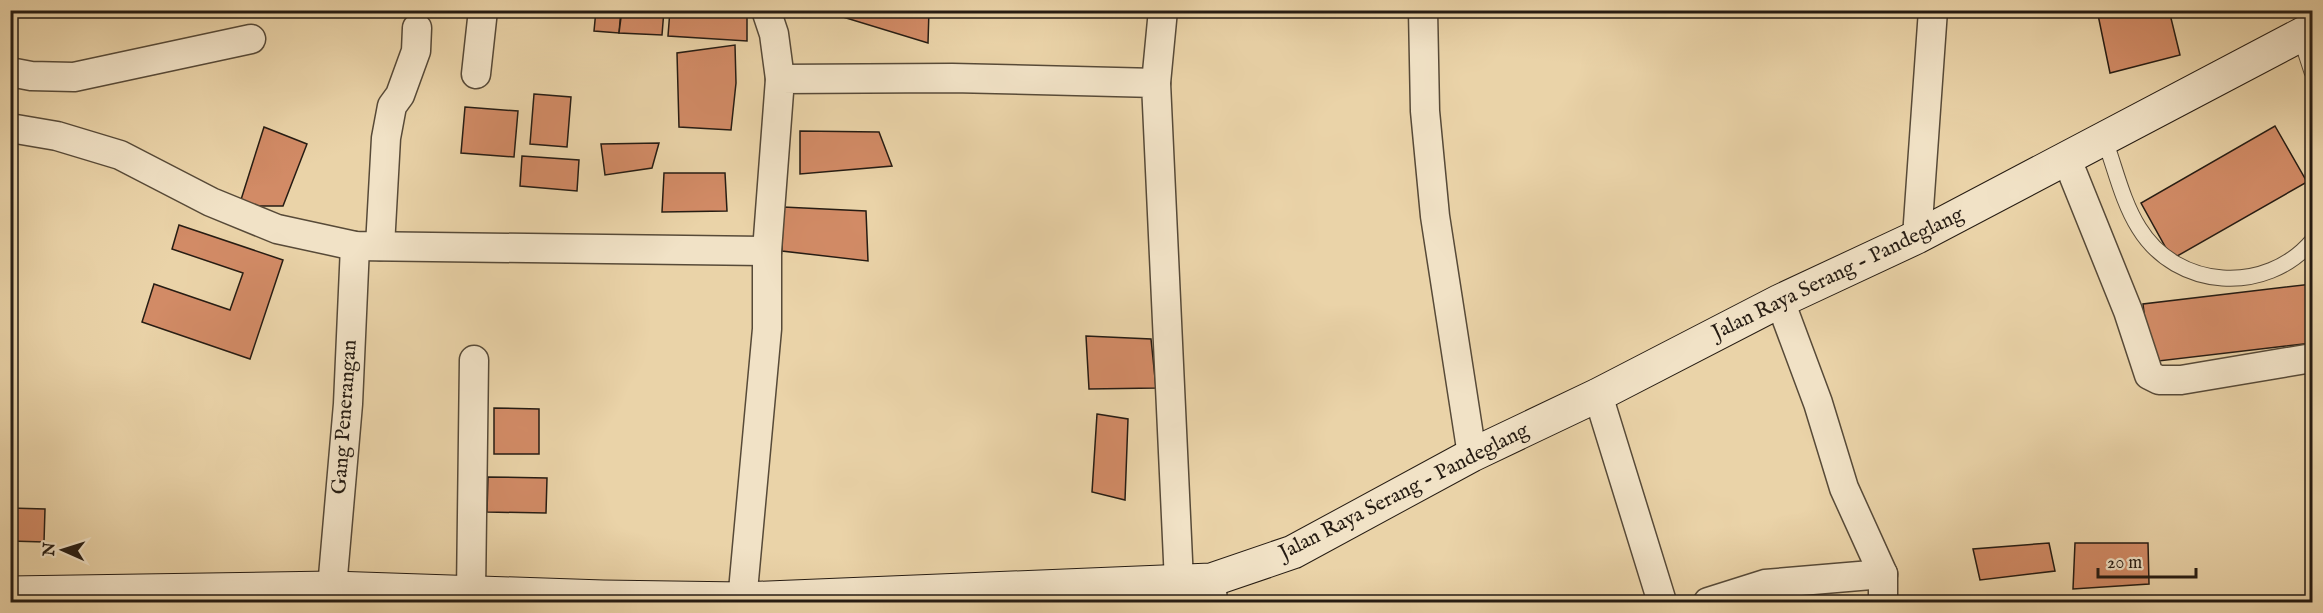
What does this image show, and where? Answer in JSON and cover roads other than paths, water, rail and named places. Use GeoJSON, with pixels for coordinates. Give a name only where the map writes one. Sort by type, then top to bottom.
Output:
{"type":"FeatureCollection","features":[{"type":"Feature","properties":{"kind":"main road","name":"Jalan Raya Serang - Pandeglang"},"geometry":{"type":"LineString","coordinates":[[23,596],[332,588],[742,601],[1179,582],[1212,591],[1293,552],[1473,456],[1598,395],[1780,301],[1917,237],[2306,32]]}},
{"type":"Feature","properties":{"kind":"street"},"geometry":{"type":"LineString","coordinates":[[476,74],[483,10]]}},
{"type":"Feature","properties":{"kind":"street"},"geometry":{"type":"LineString","coordinates":[[742,601],[767,329],[767,251],[780,79],[774,34],[766,10]]}},
{"type":"Feature","properties":{"kind":"street"},"geometry":{"type":"LineString","coordinates":[[1163,10],[1156,84],[1179,582]]}},
{"type":"Feature","properties":{"kind":"street"},"geometry":{"type":"LineString","coordinates":[[1423,10],[1425,111],[1435,216],[1473,456]]}},
{"type":"Feature","properties":{"kind":"street"},"geometry":{"type":"LineString","coordinates":[[1917,237],[1933,10]]}},
{"type":"Feature","properties":{"kind":"street","name":"Gang Penerangan"},"geometry":{"type":"LineString","coordinates":[[332,588],[348,404],[367,246],[392,106],[400,95],[416,51],[417,28]]}},
{"type":"Feature","properties":{"kind":"street"},"geometry":{"type":"LineString","coordinates":[[10,72],[31,76],[74,77],[251,39]]}},
{"type":"Feature","properties":{"kind":"street"},"geometry":{"type":"LineString","coordinates":[[780,79],[952,78],[1156,84]]}},
{"type":"Feature","properties":{"kind":"street"},"geometry":{"type":"LineString","coordinates":[[10,128],[57,136],[120,155],[211,202],[277,229],[367,246],[767,251]]}},
{"type":"Feature","properties":{"kind":"street"},"geometry":{"type":"LineString","coordinates":[[2066,157],[2128,311],[2149,375],[2159,380],[2181,380],[2313,358]]}},
{"type":"Feature","properties":{"kind":"street"},"geometry":{"type":"LineString","coordinates":[[1780,301],[1818,404],[1844,488],[1883,574],[1883,603]]}},
{"type":"Feature","properties":{"kind":"street"},"geometry":{"type":"LineString","coordinates":[[471,593],[474,360]]}},
{"type":"Feature","properties":{"kind":"street"},"geometry":{"type":"LineString","coordinates":[[1598,395],[1662,603]]}},
{"type":"Feature","properties":{"kind":"street"},"geometry":{"type":"LineString","coordinates":[[1708,603],[1765,584],[1883,574]]}},
{"type":"Feature","properties":{"kind":"lane"},"geometry":{"type":"LineString","coordinates":[[2306,32],[2313,72]]}},
{"type":"Feature","properties":{"kind":"lane"},"geometry":{"type":"LineString","coordinates":[[2104,138],[2129,209],[2139,228],[2151,245],[2186,270],[2216,278],[2247,278],[2269,272],[2288,262],[2313,241]]}}]}
